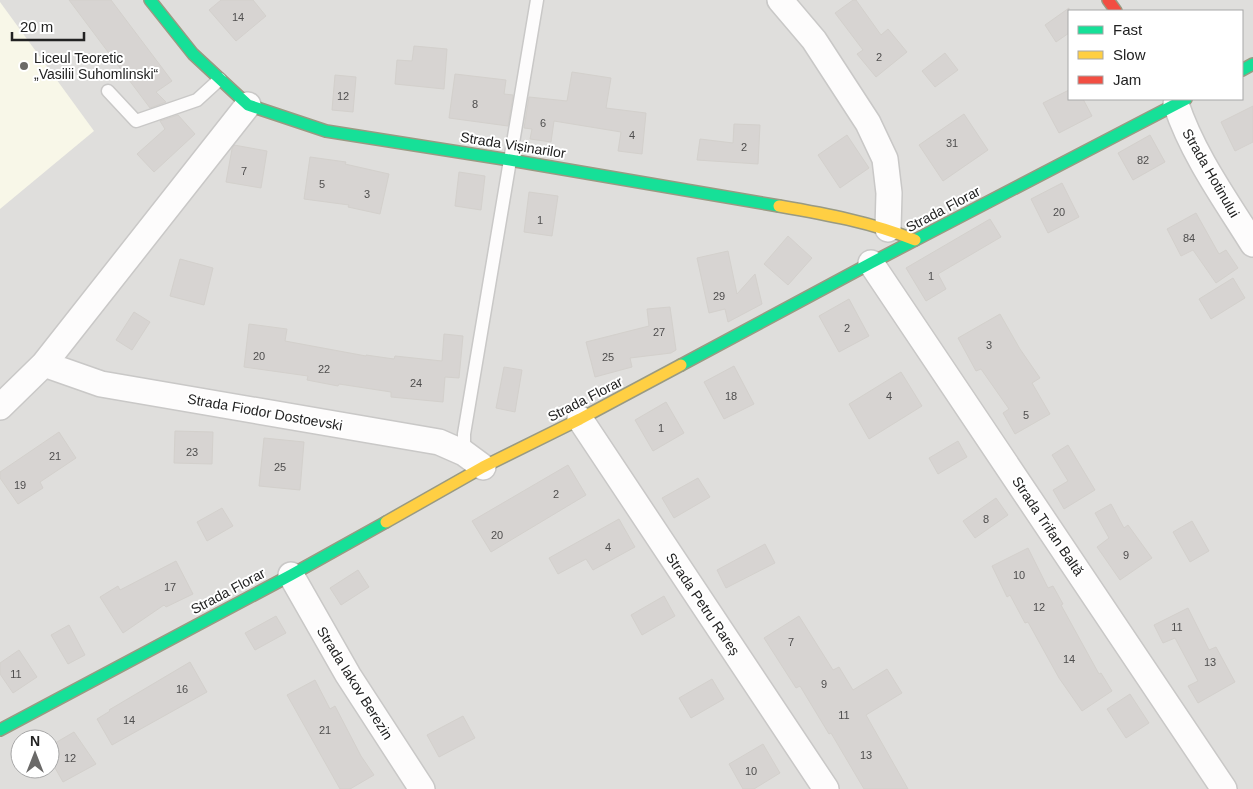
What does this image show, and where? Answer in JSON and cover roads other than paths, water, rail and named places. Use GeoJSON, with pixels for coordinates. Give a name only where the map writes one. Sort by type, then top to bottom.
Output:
{"type":"FeatureCollection","features":[{"type":"Feature","properties":{"kind":"street","name":"Strada Vișinarilor"},"geometry":{"type":"LineString","coordinates":[[150,0],[193,54],[248,105],[326,131],[510,160],[818,213],[888,229],[915,240]]}},
{"type":"Feature","properties":{"kind":"street"},"geometry":{"type":"LineString","coordinates":[[780,0],[814,40],[868,123],[881,150],[885,159],[889,192],[888,229]]}},
{"type":"Feature","properties":{"kind":"street","name":"Strada Florar"},"geometry":{"type":"LineString","coordinates":[[0,730],[291,575],[473,460],[580,419],[1179,100]]}},
{"type":"Feature","properties":{"kind":"street","name":"Strada Hotinului"},"geometry":{"type":"LineString","coordinates":[[1179,100],[1184,128],[1198,156],[1253,244]]}},
{"type":"Feature","properties":{"kind":"street"},"geometry":{"type":"LineString","coordinates":[[0,407],[44,364],[248,105]]}},
{"type":"Feature","properties":{"kind":"street","name":"Strada Trifan Baltă"},"geometry":{"type":"LineString","coordinates":[[871,263],[1224,789]]}},
{"type":"Feature","properties":{"kind":"street","name":"Strada Fiodor Dostoevski"},"geometry":{"type":"LineString","coordinates":[[44,364],[101,384],[438,442],[473,460]]}},
{"type":"Feature","properties":{"kind":"street","name":"Strada Petru Rareș"},"geometry":{"type":"LineString","coordinates":[[580,419],[826,789]]}},
{"type":"Feature","properties":{"kind":"street","name":"Strada Iakov Berezin"},"geometry":{"type":"LineString","coordinates":[[291,575],[348,675],[422,789]]}},
{"type":"Feature","properties":{"kind":"lane"},"geometry":{"type":"LineString","coordinates":[[473,460],[464,434],[537,0]]}},
{"type":"Feature","properties":{"kind":"lane"},"geometry":{"type":"LineString","coordinates":[[108,91],[136,121],[197,100],[220,79]]}},
{"type":"Feature","properties":{"kind":"place","name":"Liceul Teoretic „Vasilii Suhomlinski“"},"geometry":{"type":"Point","coordinates":[24,66]}}]}
